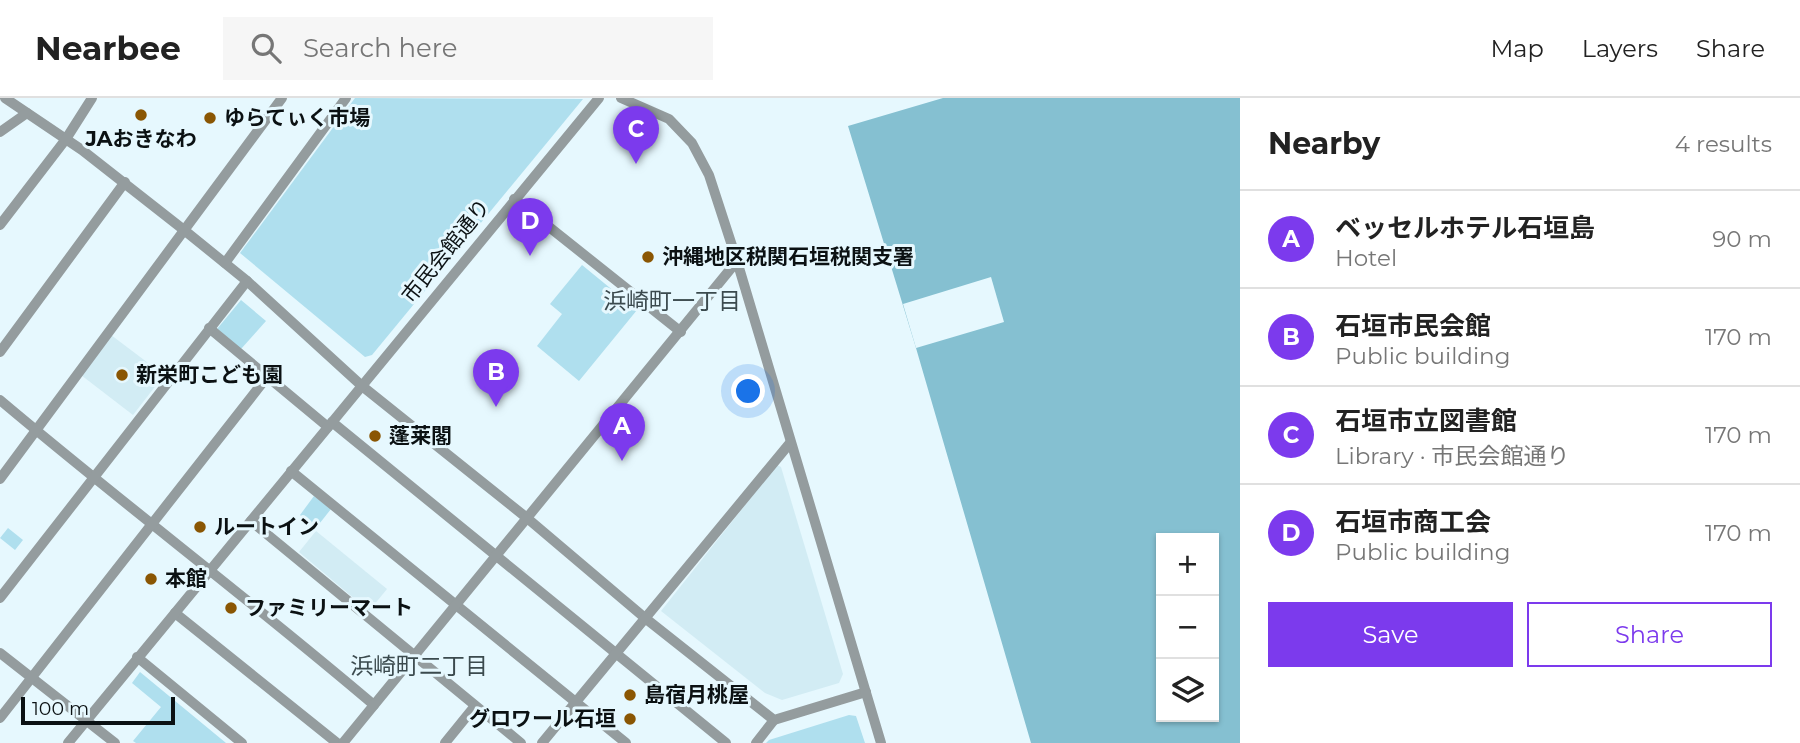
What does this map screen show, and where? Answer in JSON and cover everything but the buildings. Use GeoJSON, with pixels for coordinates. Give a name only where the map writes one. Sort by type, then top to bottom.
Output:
{"type":"FeatureCollection","features":[{"type":"Feature","properties":{"kind":"street"},"geometry":{"type":"LineString","coordinates":[[5,98],[125,182],[247,281],[362,386],[774,720]]}},
{"type":"Feature","properties":{"kind":"street"},"geometry":{"type":"LineString","coordinates":[[0,226],[92,98]]}},
{"type":"Feature","properties":{"kind":"street"},"geometry":{"type":"LineString","coordinates":[[0,479],[282,98]]}},
{"type":"Feature","properties":{"kind":"street"},"geometry":{"type":"LineString","coordinates":[[225,263],[346,98]]}},
{"type":"Feature","properties":{"kind":"street","name":"市民会館通り"},"geometry":{"type":"LineString","coordinates":[[68,743],[599,98]]}},
{"type":"Feature","properties":{"kind":"street"},"geometry":{"type":"LineString","coordinates":[[621,98],[670,119],[692,144],[709,175],[881,743]]}},
{"type":"Feature","properties":{"kind":"street"},"geometry":{"type":"LineString","coordinates":[[0,132],[27,113]]}},
{"type":"Feature","properties":{"kind":"street"},"geometry":{"type":"LineString","coordinates":[[0,352],[125,182]]}},
{"type":"Feature","properties":{"kind":"street"},"geometry":{"type":"LineString","coordinates":[[514,198],[681,332]]}},
{"type":"Feature","properties":{"kind":"street"},"geometry":{"type":"LineString","coordinates":[[343,743],[737,261]]}},
{"type":"Feature","properties":{"kind":"street"},"geometry":{"type":"LineString","coordinates":[[0,598],[247,281]]}},
{"type":"Feature","properties":{"kind":"street"},"geometry":{"type":"LineString","coordinates":[[209,328],[726,743]]}},
{"type":"Feature","properties":{"kind":"street"},"geometry":{"type":"LineString","coordinates":[[0,718],[267,377]]}},
{"type":"Feature","properties":{"kind":"street"},"geometry":{"type":"LineString","coordinates":[[0,400],[374,705]]}},
{"type":"Feature","properties":{"kind":"street"},"geometry":{"type":"LineString","coordinates":[[542,743],[790,443]]}},
{"type":"Feature","properties":{"kind":"street"},"geometry":{"type":"LineString","coordinates":[[291,471],[626,743]]}},
{"type":"Feature","properties":{"kind":"street"},"geometry":{"type":"LineString","coordinates":[[251,521],[521,743]]}},
{"type":"Feature","properties":{"kind":"street"},"geometry":{"type":"LineString","coordinates":[[175,613],[337,743]]}},
{"type":"Feature","properties":{"kind":"street"},"geometry":{"type":"LineString","coordinates":[[0,653],[112,742]]}},
{"type":"Feature","properties":{"kind":"street"},"geometry":{"type":"LineString","coordinates":[[137,657],[242,743]]}},
{"type":"Feature","properties":{"kind":"street"},"geometry":{"type":"LineString","coordinates":[[756,743],[774,720],[866,692]]}},
{"type":"Feature","properties":{"kind":"street"},"geometry":{"type":"LineString","coordinates":[[444,743],[475,706]]}},
{"type":"Feature","properties":{"kind":"shaded area"},"geometry":{"type":"Polygon","coordinates":[[[355,98],[583,99],[372,355],[365,357],[240,253],[355,98]]]}},
{"type":"Feature","properties":{"kind":"shaded area"},"geometry":{"type":"Polygon","coordinates":[[[943,98],[1240,98],[1240,743],[1031,743],[848,126],[943,98]]]}},
{"type":"Feature","properties":{"kind":"shaded area"},"geometry":{"type":"Polygon","coordinates":[[[582,265],[637,310],[579,381],[537,346],[562,314],[550,304],[582,265]]]}},
{"type":"Feature","properties":{"kind":"shaded area"},"geometry":{"type":"Polygon","coordinates":[[[241,300],[266,321],[241,349],[217,329],[241,300]]]}},
{"type":"Feature","properties":{"kind":"shaded area","name":"新栄町こども園"},"geometry":{"type":"Polygon","coordinates":[[[111,335],[164,375],[133,415],[81,375],[111,335]]]}},
{"type":"Feature","properties":{"kind":"shaded area"},"geometry":{"type":"Polygon","coordinates":[[[777,465],[781,467],[843,674],[839,683],[782,700],[765,693],[661,611],[777,465]]]}},
{"type":"Feature","properties":{"kind":"shaded area"},"geometry":{"type":"Polygon","coordinates":[[[314,496],[331,509],[316,528],[300,515],[314,496]]]}},
{"type":"Feature","properties":{"kind":"shaded area"},"geometry":{"type":"Polygon","coordinates":[[[8,528],[23,540],[15,550],[0,538],[8,528]]]}},
{"type":"Feature","properties":{"kind":"shaded area"},"geometry":{"type":"Polygon","coordinates":[[[316,531],[387,589],[369,611],[299,552],[316,531]]]}},
{"type":"Feature","properties":{"kind":"shaded area"},"geometry":{"type":"Polygon","coordinates":[[[140,672],[226,743],[133,741],[161,707],[132,683],[140,672]]]}},
{"type":"Feature","properties":{"kind":"shaded area"},"geometry":{"type":"Polygon","coordinates":[[[849,715],[856,716],[865,743],[766,743],[769,740],[849,715]]]}},
{"type":"Feature","properties":{"kind":"pier"},"geometry":{"type":"Polygon","coordinates":[[[991,277],[1004,322],[916,348],[903,304],[991,277]]]}},
{"type":"Feature","properties":{"kind":"place","name":"JAおきなわ"},"geometry":{"type":"Point","coordinates":[141,115]}},
{"type":"Feature","properties":{"kind":"place","name":"ゆらてぃく市場"},"geometry":{"type":"Point","coordinates":[210,118]}},
{"type":"Feature","properties":{"kind":"place","name":"石垣市立図書館"},"geometry":{"type":"Point","coordinates":[636,164]}},
{"type":"Feature","properties":{"kind":"place","name":"石垣市商工会"},"geometry":{"type":"Point","coordinates":[530,256]}},
{"type":"Feature","properties":{"kind":"place","name":"沖縄地区税関石垣税関支署"},"geometry":{"type":"Point","coordinates":[648,257]}},
{"type":"Feature","properties":{"kind":"place","name":"新栄町こども園"},"geometry":{"type":"Point","coordinates":[122,375]}},
{"type":"Feature","properties":{"kind":"place","name":"石垣市民会館"},"geometry":{"type":"Point","coordinates":[496,407]}},
{"type":"Feature","properties":{"kind":"place","name":"蓬莱閣"},"geometry":{"type":"Point","coordinates":[375,436]}},
{"type":"Feature","properties":{"kind":"place","name":"ベッセルホテル石垣島"},"geometry":{"type":"Point","coordinates":[622,461]}},
{"type":"Feature","properties":{"kind":"place","name":"ルートイン"},"geometry":{"type":"Point","coordinates":[200,527]}},
{"type":"Feature","properties":{"kind":"place","name":"本館"},"geometry":{"type":"Point","coordinates":[151,579]}},
{"type":"Feature","properties":{"kind":"place","name":"ファミリーマート"},"geometry":{"type":"Point","coordinates":[231,608]}},
{"type":"Feature","properties":{"kind":"place","name":"島宿月桃屋"},"geometry":{"type":"Point","coordinates":[630,695]}},
{"type":"Feature","properties":{"kind":"place","name":"グロワール石垣"},"geometry":{"type":"Point","coordinates":[630,719]}},
{"type":"Feature","properties":{"kind":"district","name":"浜崎町一丁目"},"geometry":{"type":"Point","coordinates":[672,301]}},
{"type":"Feature","properties":{"kind":"district","name":"浜崎町二丁目"},"geometry":{"type":"Point","coordinates":[419,666]}}]}
